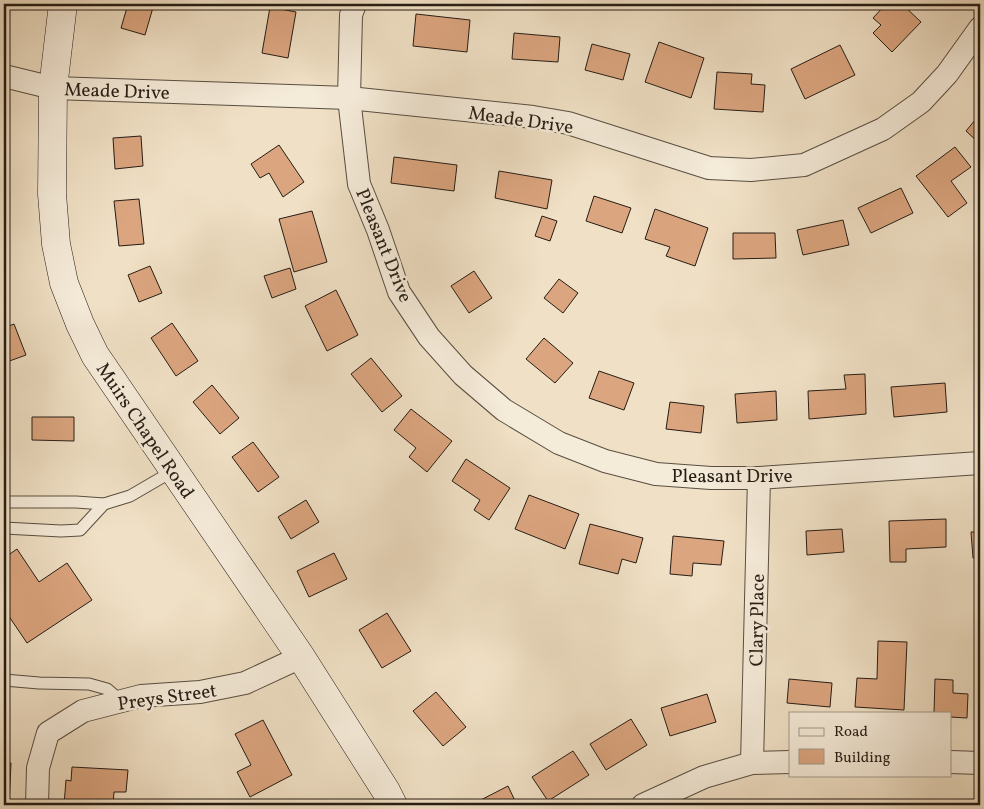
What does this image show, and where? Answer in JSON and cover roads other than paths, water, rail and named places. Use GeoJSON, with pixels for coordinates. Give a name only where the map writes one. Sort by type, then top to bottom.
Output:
{"type":"FeatureCollection","features":[{"type":"Feature","properties":{"kind":"main road","name":"Muirs Chapel Road"},"geometry":{"type":"LineString","coordinates":[[63,4],[53,88],[52,194],[56,244],[64,284],[80,324],[95,355],[301,657],[393,805]]}},
{"type":"Feature","properties":{"kind":"street","name":"Pleasant Drive"},"geometry":{"type":"LineString","coordinates":[[355,4],[351,15],[349,98],[359,184],[400,292],[429,338],[463,375],[504,410],[559,443],[605,461],[656,474],[711,478],[759,478],[980,463]]}},
{"type":"Feature","properties":{"kind":"street","name":"Meade Drive"},"geometry":{"type":"LineString","coordinates":[[4,76],[53,88],[349,98],[533,117],[568,123],[709,168],[751,170],[804,165],[843,149],[883,129],[921,102],[947,74],[980,28]]}},
{"type":"Feature","properties":{"kind":"street","name":"Clary Place"},"geometry":{"type":"LineString","coordinates":[[752,763],[759,478]]}},
{"type":"Feature","properties":{"kind":"street","name":"Preys Street"},"geometry":{"type":"LineString","coordinates":[[37,805],[38,768],[48,733],[83,711],[141,696],[200,692],[245,683],[301,657]]}},
{"type":"Feature","properties":{"kind":"street"},"geometry":{"type":"LineString","coordinates":[[643,805],[704,777],[752,763],[789,762]]}},
{"type":"Feature","properties":{"kind":"street"},"geometry":{"type":"LineString","coordinates":[[952,762],[980,763]]}},
{"type":"Feature","properties":{"kind":"lane"},"geometry":{"type":"LineString","coordinates":[[4,502],[104,504],[130,496],[173,471]]}},
{"type":"Feature","properties":{"kind":"lane"},"geometry":{"type":"LineString","coordinates":[[4,528],[80,530],[104,504]]}},
{"type":"Feature","properties":{"kind":"lane"},"geometry":{"type":"LineString","coordinates":[[4,680],[89,684],[107,689],[121,701]]}}]}
